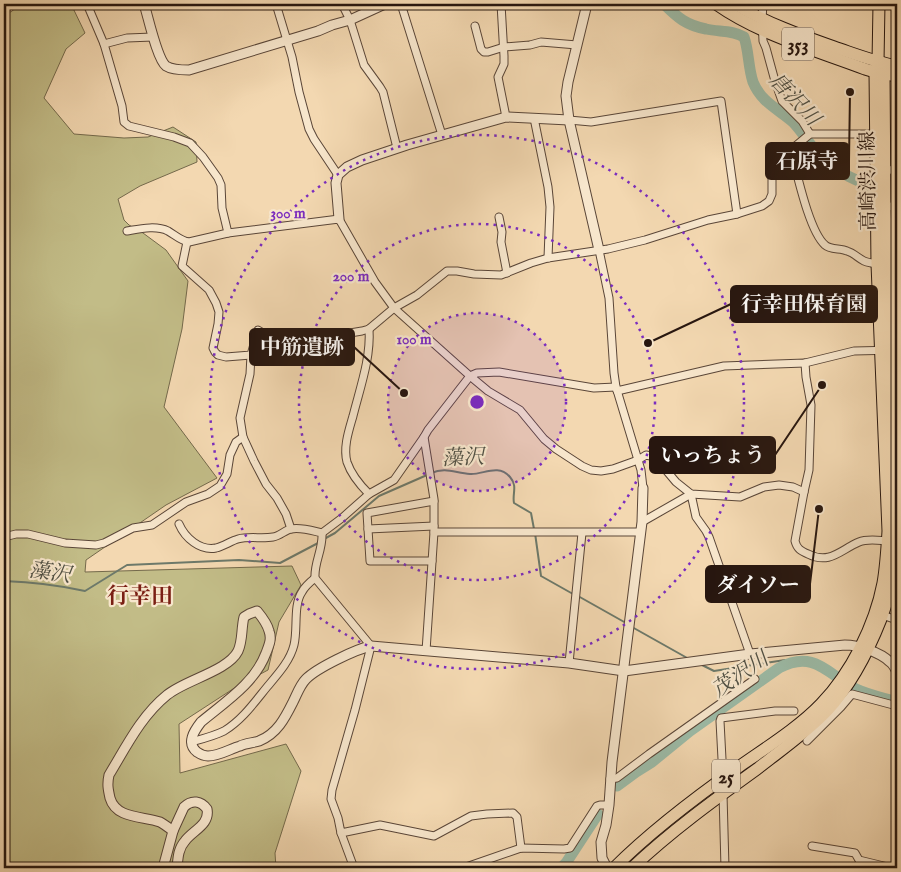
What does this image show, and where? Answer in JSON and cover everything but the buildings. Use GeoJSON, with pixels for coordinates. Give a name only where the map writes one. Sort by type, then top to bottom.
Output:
{"type":"FeatureCollection","features":[{"type":"Feature","properties":{"kind":"main road","name":"353"},"geometry":{"type":"LineString","coordinates":[[716,4],[743,21],[762,25],[879,69]]}},
{"type":"Feature","properties":{"kind":"main road","name":"353"},"geometry":{"type":"LineString","coordinates":[[735,4],[762,25]]}},
{"type":"Feature","properties":{"kind":"main road","name":"25"},"geometry":{"type":"LineString","coordinates":[[878,4],[879,69]]}},
{"type":"Feature","properties":{"kind":"main road"},"geometry":{"type":"LineString","coordinates":[[879,69],[897,66]]}},
{"type":"Feature","properties":{"kind":"main road"},"geometry":{"type":"LineString","coordinates":[[879,69],[897,76]]}},
{"type":"Feature","properties":{"kind":"main road","name":"高崎渋川線"},"geometry":{"type":"LineString","coordinates":[[879,69],[876,134],[882,200],[882,266],[889,350],[894,541]]}},
{"type":"Feature","properties":{"kind":"main road","name":"高崎渋川線"},"geometry":{"type":"LineString","coordinates":[[879,69],[885,171],[881,184]]}},
{"type":"Feature","properties":{"kind":"main road","name":"25"},"geometry":{"type":"LineString","coordinates":[[632,868],[668,836],[805,731],[827,710],[882,615],[894,574],[894,541]]}},
{"type":"Feature","properties":{"kind":"main road","name":"25"},"geometry":{"type":"LineString","coordinates":[[864,649],[894,541]]}},
{"type":"Feature","properties":{"kind":"main road","name":"25"},"geometry":{"type":"LineString","coordinates":[[614,868],[661,825],[813,712],[844,682]]}},
{"type":"Feature","properties":{"kind":"street"},"geometry":{"type":"LineString","coordinates":[[87,4],[104,44],[122,106],[124,122],[129,126],[190,143],[204,157],[221,185],[222,208],[228,233]]}},
{"type":"Feature","properties":{"kind":"street"},"geometry":{"type":"LineString","coordinates":[[144,4],[153,37],[163,62],[167,67],[179,70],[189,70],[286,41],[350,20],[385,4]]}},
{"type":"Feature","properties":{"kind":"street"},"geometry":{"type":"LineString","coordinates":[[276,4],[292,57],[309,129],[314,140],[338,175]]}},
{"type":"Feature","properties":{"kind":"street"},"geometry":{"type":"LineString","coordinates":[[342,4],[350,20],[364,65],[383,92],[397,148]]}},
{"type":"Feature","properties":{"kind":"street"},"geometry":{"type":"LineString","coordinates":[[401,4],[442,135]]}},
{"type":"Feature","properties":{"kind":"street"},"geometry":{"type":"LineString","coordinates":[[501,4],[504,64],[498,77],[506,117]]}},
{"type":"Feature","properties":{"kind":"street"},"geometry":{"type":"LineString","coordinates":[[587,4],[566,96],[569,120],[609,298],[614,373],[617,389],[641,470],[643,488],[641,532],[620,692],[610,779],[609,805],[601,842],[602,858],[607,868]]}},
{"type":"Feature","properties":{"kind":"street"},"geometry":{"type":"LineString","coordinates":[[764,4],[763,41],[782,101],[802,121],[810,134]]}},
{"type":"Feature","properties":{"kind":"street"},"geometry":{"type":"LineString","coordinates":[[475,26],[481,50],[484,52],[541,42],[577,45]]}},
{"type":"Feature","properties":{"kind":"street"},"geometry":{"type":"LineString","coordinates":[[104,44],[127,38],[153,37]]}},
{"type":"Feature","properties":{"kind":"street"},"geometry":{"type":"LineString","coordinates":[[737,214],[721,101],[591,122],[506,117],[362,160],[347,167],[338,175],[336,183],[339,219],[375,282],[394,308],[470,376],[488,391],[520,410],[544,439],[582,466],[591,470],[601,471],[613,469],[646,455],[655,457],[676,482],[691,494],[696,517],[709,537],[750,654]]}},
{"type":"Feature","properties":{"kind":"street"},"geometry":{"type":"LineString","coordinates":[[534,118],[548,187],[550,207],[548,258]]}},
{"type":"Feature","properties":{"kind":"street"},"geometry":{"type":"LineString","coordinates":[[291,529],[286,514],[266,484],[243,437],[240,418],[258,330],[291,350],[306,352],[344,334],[369,329],[394,308],[417,295],[447,270],[501,275],[548,258],[608,250],[762,206],[769,201],[772,194],[772,168],[775,163],[810,134],[876,134]]}},
{"type":"Feature","properties":{"kind":"street"},"geometry":{"type":"LineString","coordinates":[[791,151],[802,196],[815,232],[825,245],[847,250],[864,261],[882,266]]}},
{"type":"Feature","properties":{"kind":"street"},"geometry":{"type":"LineString","coordinates":[[885,171],[897,167]]}},
{"type":"Feature","properties":{"kind":"street"},"geometry":{"type":"LineString","coordinates":[[882,200],[897,208]]}},
{"type":"Feature","properties":{"kind":"street"},"geometry":{"type":"LineString","coordinates":[[499,217],[502,232],[501,242],[507,273]]}},
{"type":"Feature","properties":{"kind":"street"},"geometry":{"type":"LineString","coordinates":[[127,231],[157,228],[166,230],[187,242],[228,233],[339,219]]}},
{"type":"Feature","properties":{"kind":"street"},"geometry":{"type":"LineString","coordinates":[[187,242],[182,266],[209,290],[219,312],[213,348],[215,352],[226,357],[252,355]]}},
{"type":"Feature","properties":{"kind":"street"},"geometry":{"type":"LineString","coordinates":[[369,329],[370,343],[368,356],[350,426],[346,454],[351,472],[369,494]]}},
{"type":"Feature","properties":{"kind":"street"},"geometry":{"type":"LineString","coordinates":[[179,524],[190,540],[199,546],[208,548],[215,548],[239,539],[276,536],[291,529],[303,529],[322,533],[369,494],[394,480],[428,430],[470,376],[478,374],[499,372],[594,388],[617,389],[724,366],[805,363],[854,351],[889,350]]}},
{"type":"Feature","properties":{"kind":"street"},"geometry":{"type":"LineString","coordinates":[[805,363],[811,405],[809,470],[796,546],[801,551],[815,558],[826,558],[832,557],[861,541],[894,541]]}},
{"type":"Feature","properties":{"kind":"street"},"geometry":{"type":"LineString","coordinates":[[4,537],[28,534],[65,543],[96,546],[133,528],[152,525],[186,502],[208,494],[220,486],[227,474],[230,455],[236,442],[243,437]]}},
{"type":"Feature","properties":{"kind":"street"},"geometry":{"type":"LineString","coordinates":[[424,437],[434,500],[434,529],[426,651]]}},
{"type":"Feature","properties":{"kind":"street"},"geometry":{"type":"LineString","coordinates":[[642,522],[691,494],[740,497],[764,487],[780,485],[793,487],[804,492]]}},
{"type":"Feature","properties":{"kind":"street"},"geometry":{"type":"LineString","coordinates":[[432,561],[370,561],[367,513],[434,500]]}},
{"type":"Feature","properties":{"kind":"street"},"geometry":{"type":"LineString","coordinates":[[368,529],[582,533],[641,532]]}},
{"type":"Feature","properties":{"kind":"street"},"geometry":{"type":"LineString","coordinates":[[322,533],[323,542],[314,571],[315,578],[371,646]]}},
{"type":"Feature","properties":{"kind":"street"},"geometry":{"type":"LineString","coordinates":[[569,663],[582,533]]}},
{"type":"Feature","properties":{"kind":"street"},"geometry":{"type":"LineString","coordinates":[[191,742],[223,732],[239,720],[289,659],[297,628],[297,603],[300,593],[315,578]]}},
{"type":"Feature","properties":{"kind":"street"},"geometry":{"type":"LineString","coordinates":[[173,831],[161,822],[130,816],[115,808],[107,783],[109,775],[144,718],[165,696],[226,665],[235,657],[242,637],[244,617],[257,611],[270,631],[271,641],[263,662],[256,673],[246,684],[201,722],[193,734],[191,742],[195,750],[206,756],[221,753],[267,736],[284,720],[300,687],[306,679],[355,651],[371,646],[569,663],[624,671],[750,654],[845,644],[894,659],[897,672]]}},
{"type":"Feature","properties":{"kind":"street"},"geometry":{"type":"LineString","coordinates":[[882,615],[897,620]]}},
{"type":"Feature","properties":{"kind":"street"},"geometry":{"type":"LineString","coordinates":[[354,868],[331,799],[371,646]]}},
{"type":"Feature","properties":{"kind":"street"},"geometry":{"type":"LineString","coordinates":[[610,779],[617,778],[755,680]]}},
{"type":"Feature","properties":{"kind":"street"},"geometry":{"type":"LineString","coordinates":[[807,741],[842,707],[852,694],[897,706]]}},
{"type":"Feature","properties":{"kind":"street"},"geometry":{"type":"LineString","coordinates":[[723,778],[721,718],[775,711],[794,711]]}},
{"type":"Feature","properties":{"kind":"street"},"geometry":{"type":"LineString","coordinates":[[723,794],[725,868]]}},
{"type":"Feature","properties":{"kind":"street"},"geometry":{"type":"LineString","coordinates":[[163,868],[173,831],[184,807],[187,804],[202,803],[208,812],[206,820],[185,840],[179,851],[177,868]]}},
{"type":"Feature","properties":{"kind":"street"},"geometry":{"type":"LineString","coordinates":[[463,868],[521,848],[570,848],[597,806],[609,805]]}},
{"type":"Feature","properties":{"kind":"street"},"geometry":{"type":"LineString","coordinates":[[341,833],[380,825],[434,836],[471,816],[513,813],[517,817],[521,848]]}},
{"type":"Feature","properties":{"kind":"street"},"geometry":{"type":"LineString","coordinates":[[812,846],[855,853],[859,860],[892,868]]}},
{"type":"Feature","properties":{"kind":"shaded area"},"geometry":{"type":"Polygon","coordinates":[[[20,4],[71,4],[85,33],[66,49],[44,98],[74,134],[124,138],[148,137],[173,127],[196,142],[197,162],[140,186],[118,199],[124,220],[166,250],[188,281],[182,329],[164,407],[217,478],[166,505],[86,560],[85,572],[292,566],[301,585],[279,622],[268,670],[236,687],[179,724],[180,773],[286,744],[301,771],[275,853],[276,868],[4,868],[4,11],[11,12],[20,4]]]}},
{"type":"Feature","properties":{"kind":"waterway","name":"唐沢川"},"geometry":{"type":"LineString","coordinates":[[664,4],[678,17],[688,23],[711,30],[735,33],[744,37],[753,82],[765,100],[793,122],[814,148],[834,167],[862,183],[897,196]]}},
{"type":"Feature","properties":{"kind":"waterway","name":"藻沢"},"geometry":{"type":"LineString","coordinates":[[431,473],[446,470],[475,474],[495,470],[505,473],[514,484],[514,503],[531,513],[534,529]]}},
{"type":"Feature","properties":{"kind":"waterway","name":"藻沢"},"geometry":{"type":"LineString","coordinates":[[324,539],[335,533],[379,496],[427,475]]}},
{"type":"Feature","properties":{"kind":"waterway","name":"藻沢"},"geometry":{"type":"LineString","coordinates":[[535,533],[541,576],[573,594]]}},
{"type":"Feature","properties":{"kind":"waterway","name":"藻沢"},"geometry":{"type":"LineString","coordinates":[[4,581],[44,584],[85,591],[127,565],[239,560],[280,563],[320,542]]}},
{"type":"Feature","properties":{"kind":"waterway","name":"藻沢"},"geometry":{"type":"LineString","coordinates":[[578,596],[626,623]]}},
{"type":"Feature","properties":{"kind":"waterway","name":"藻沢"},"geometry":{"type":"LineString","coordinates":[[632,627],[689,659]]}},
{"type":"Feature","properties":{"kind":"waterway","name":"藻沢"},"geometry":{"type":"LineString","coordinates":[[700,664],[714,671],[785,660],[789,663]]}},
{"type":"Feature","properties":{"kind":"waterway","name":"茂沢川"},"geometry":{"type":"LineString","coordinates":[[617,786],[779,668],[791,663],[802,661],[812,663],[829,671],[856,689],[897,702]]}},
{"type":"Feature","properties":{"kind":"waterway","name":"茂沢川"},"geometry":{"type":"LineString","coordinates":[[561,868],[598,814]]}},
{"type":"Feature","properties":{"kind":"place","name":"石原寺"},"geometry":{"type":"Point","coordinates":[850,92]}},
{"type":"Feature","properties":{"kind":"place","name":"行幸田保育園"},"geometry":{"type":"Point","coordinates":[648,343]}},
{"type":"Feature","properties":{"kind":"place","name":"いっちょう"},"geometry":{"type":"Point","coordinates":[822,385]}},
{"type":"Feature","properties":{"kind":"place","name":"中筋遺跡"},"geometry":{"type":"Point","coordinates":[404,393]}},
{"type":"Feature","properties":{"kind":"place","name":"ダイソー"},"geometry":{"type":"Point","coordinates":[819,509]}},
{"type":"Feature","properties":{"kind":"district","name":"行幸田"},"geometry":{"type":"Point","coordinates":[140,595]}}]}
